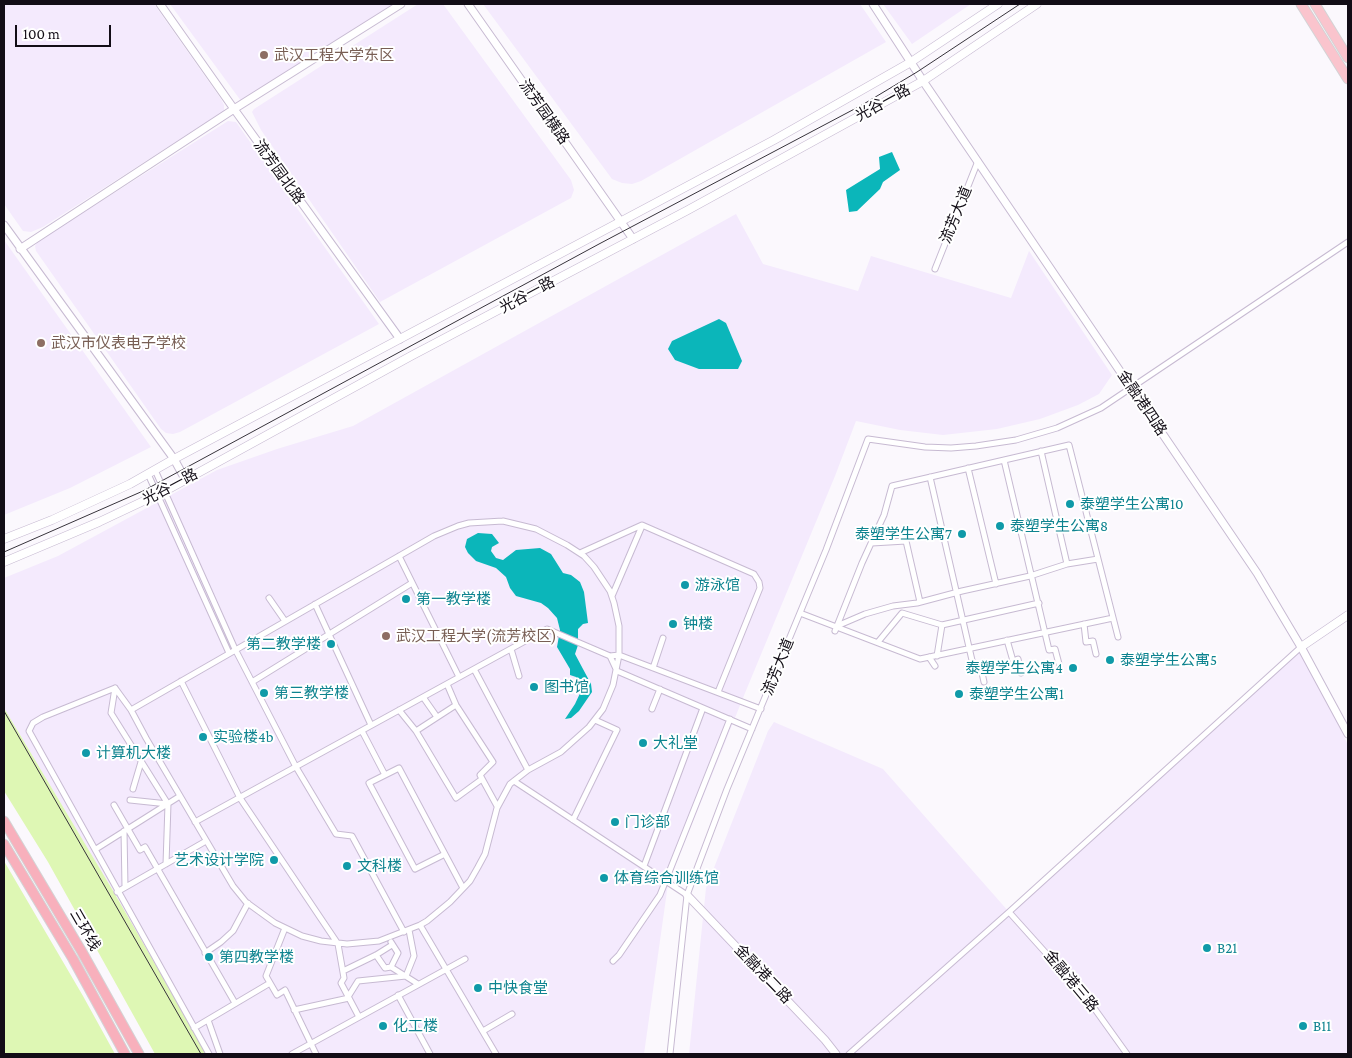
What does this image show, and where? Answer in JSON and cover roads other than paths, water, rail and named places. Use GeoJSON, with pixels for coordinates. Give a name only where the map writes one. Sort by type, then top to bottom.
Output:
{"type":"FeatureCollection","features":[{"type":"Feature","properties":{"kind":"highway","name":"三环线"},"geometry":{"type":"LineString","coordinates":[[4,821],[82,952],[139,1054]]}},
{"type":"Feature","properties":{"kind":"highway","name":"三环线"},"geometry":{"type":"LineString","coordinates":[[4,844],[75,964],[125,1054]]}},
{"type":"Feature","properties":{"kind":"main road","name":"光谷一路"},"geometry":{"type":"LineString","coordinates":[[4,538],[52,520],[130,484],[774,140],[911,62],[998,4]]}},
{"type":"Feature","properties":{"kind":"main road","name":"光谷一路"},"geometry":{"type":"LineString","coordinates":[[4,562],[165,491],[411,356],[688,210],[923,81],[1036,4]]}},
{"type":"Feature","properties":{"kind":"main road"},"geometry":{"type":"LineString","coordinates":[[1301,4],[1348,79]]}},
{"type":"Feature","properties":{"kind":"main road"},"geometry":{"type":"LineString","coordinates":[[1315,4],[1348,58]]}},
{"type":"Feature","properties":{"kind":"main road"},"geometry":{"type":"LineString","coordinates":[[1301,648],[1348,615]]}},
{"type":"Feature","properties":{"kind":"street","name":"流芳园北路"},"geometry":{"type":"LineString","coordinates":[[160,4],[400,339]]}},
{"type":"Feature","properties":{"kind":"street"},"geometry":{"type":"LineString","coordinates":[[20,249],[234,109],[402,4]]}},
{"type":"Feature","properties":{"kind":"street","name":"流芳园横路"},"geometry":{"type":"LineString","coordinates":[[468,4],[633,239]]}},
{"type":"Feature","properties":{"kind":"street","name":"金融港四路"},"geometry":{"type":"LineString","coordinates":[[872,4],[1256,574],[1301,648],[1348,734]]}},
{"type":"Feature","properties":{"kind":"street","name":"流芳大道"},"geometry":{"type":"LineString","coordinates":[[935,269],[978,160]]}},
{"type":"Feature","properties":{"kind":"street"},"geometry":{"type":"LineString","coordinates":[[4,225],[174,459],[184,479]]}},
{"type":"Feature","properties":{"kind":"street"},"geometry":{"type":"LineString","coordinates":[[1132,388],[1348,242]]}},
{"type":"Feature","properties":{"kind":"street","name":"流芳大道"},"geometry":{"type":"LineString","coordinates":[[670,1054],[688,895],[727,790],[800,613],[868,440],[951,448],[1016,440],[1057,428],[1088,415],[1132,388]]}},
{"type":"Feature","properties":{"kind":"street"},"geometry":{"type":"LineString","coordinates":[[836,628],[886,508],[892,486],[1069,445],[1118,637]]}},
{"type":"Feature","properties":{"kind":"street"},"geometry":{"type":"LineString","coordinates":[[1041,451],[1067,564]]}},
{"type":"Feature","properties":{"kind":"street"},"geometry":{"type":"LineString","coordinates":[[1004,460],[1049,650],[1055,649],[1059,664]]}},
{"type":"Feature","properties":{"kind":"street"},"geometry":{"type":"LineString","coordinates":[[968,468],[996,584]]}},
{"type":"Feature","properties":{"kind":"street"},"geometry":{"type":"LineString","coordinates":[[152,472],[165,491],[235,650],[296,767],[336,834],[352,836],[407,931],[414,956],[406,976]]}},
{"type":"Feature","properties":{"kind":"street"},"geometry":{"type":"LineString","coordinates":[[152,472],[157,495],[229,653]]}},
{"type":"Feature","properties":{"kind":"street"},"geometry":{"type":"LineString","coordinates":[[930,477],[974,669],[981,668],[984,682]]}},
{"type":"Feature","properties":{"kind":"street"},"geometry":{"type":"LineString","coordinates":[[115,688],[131,710],[206,841],[240,896],[267,918],[285,928],[321,941],[338,944],[370,943],[420,925],[444,908],[463,888],[478,867],[484,854],[498,806],[506,790],[528,770],[556,756],[595,720],[609,697],[617,671],[619,626],[612,596],[602,577],[580,553],[558,539],[536,529],[516,523],[489,521],[468,523],[434,536],[131,710]]}},
{"type":"Feature","properties":{"kind":"street"},"geometry":{"type":"LineString","coordinates":[[612,596],[642,526]]}},
{"type":"Feature","properties":{"kind":"street"},"geometry":{"type":"LineString","coordinates":[[580,553],[642,526],[754,574],[760,588],[718,692]]}},
{"type":"Feature","properties":{"kind":"street"},"geometry":{"type":"LineString","coordinates":[[872,543],[906,542],[920,602]]}},
{"type":"Feature","properties":{"kind":"street"},"geometry":{"type":"LineString","coordinates":[[687,554],[689,547]]}},
{"type":"Feature","properties":{"kind":"street"},"geometry":{"type":"LineString","coordinates":[[399,556],[458,677]]}},
{"type":"Feature","properties":{"kind":"street"},"geometry":{"type":"LineString","coordinates":[[836,628],[866,614],[996,584],[1067,564],[1098,559]]}},
{"type":"Feature","properties":{"kind":"street"},"geometry":{"type":"LineString","coordinates":[[252,682],[412,584]]}},
{"type":"Feature","properties":{"kind":"street"},"geometry":{"type":"LineString","coordinates":[[269,598],[285,621]]}},
{"type":"Feature","properties":{"kind":"street"},"geometry":{"type":"LineString","coordinates":[[878,642],[902,613],[942,625],[1039,603]]}},
{"type":"Feature","properties":{"kind":"street"},"geometry":{"type":"LineString","coordinates":[[315,604],[371,725]]}},
{"type":"Feature","properties":{"kind":"street"},"geometry":{"type":"LineString","coordinates":[[800,613],[920,659],[1113,618]]}},
{"type":"Feature","properties":{"kind":"street"},"geometry":{"type":"LineString","coordinates":[[1084,624],[1086,642],[1093,641],[1096,654]]}},
{"type":"Feature","properties":{"kind":"street"},"geometry":{"type":"LineString","coordinates":[[937,656],[942,625]]}},
{"type":"Feature","properties":{"kind":"street"},"geometry":{"type":"LineString","coordinates":[[195,822],[547,629],[610,656],[619,655],[761,709]]}},
{"type":"Feature","properties":{"kind":"street"},"geometry":{"type":"LineString","coordinates":[[653,668],[663,638]]}},
{"type":"Feature","properties":{"kind":"street"},"geometry":{"type":"LineString","coordinates":[[1007,640],[1013,661],[1018,659],[1021,673]]}},
{"type":"Feature","properties":{"kind":"street"},"geometry":{"type":"LineString","coordinates":[[849,1054],[1301,648]]}},
{"type":"Feature","properties":{"kind":"street"},"geometry":{"type":"LineString","coordinates":[[511,649],[519,676]]}},
{"type":"Feature","properties":{"kind":"street"},"geometry":{"type":"LineString","coordinates":[[610,656],[617,671],[752,729]]}},
{"type":"Feature","properties":{"kind":"street"},"geometry":{"type":"LineString","coordinates":[[929,657],[935,666]]}},
{"type":"Feature","properties":{"kind":"street"},"geometry":{"type":"LineString","coordinates":[[474,669],[528,770]]}},
{"type":"Feature","properties":{"kind":"street"},"geometry":{"type":"LineString","coordinates":[[181,681],[240,798],[338,944],[344,978],[341,983],[359,1017]]}},
{"type":"Feature","properties":{"kind":"street"},"geometry":{"type":"LineString","coordinates":[[447,684],[456,705],[493,762],[480,775],[498,806]]}},
{"type":"Feature","properties":{"kind":"street"},"geometry":{"type":"LineString","coordinates":[[115,688],[112,713],[168,804],[166,864]]}},
{"type":"Feature","properties":{"kind":"street"},"geometry":{"type":"LineString","coordinates":[[115,688],[43,717],[33,723],[29,731],[96,849],[117,892],[209,1054]]}},
{"type":"Feature","properties":{"kind":"street"},"geometry":{"type":"LineString","coordinates":[[652,709],[660,689]]}},
{"type":"Feature","properties":{"kind":"street"},"geometry":{"type":"LineString","coordinates":[[423,697],[437,718]]}},
{"type":"Feature","properties":{"kind":"street"},"geometry":{"type":"LineString","coordinates":[[416,731],[456,705]]}},
{"type":"Feature","properties":{"kind":"street"},"geometry":{"type":"LineString","coordinates":[[644,866],[703,708]]}},
{"type":"Feature","properties":{"kind":"street"},"geometry":{"type":"LineString","coordinates":[[399,710],[416,731],[456,798],[482,779]]}},
{"type":"Feature","properties":{"kind":"street"},"geometry":{"type":"LineString","coordinates":[[613,961],[660,895],[730,719]]}},
{"type":"Feature","properties":{"kind":"street"},"geometry":{"type":"LineString","coordinates":[[573,820],[616,730],[595,720]]}},
{"type":"Feature","properties":{"kind":"street"},"geometry":{"type":"LineString","coordinates":[[362,731],[385,775]]}},
{"type":"Feature","properties":{"kind":"street"},"geometry":{"type":"LineString","coordinates":[[134,789],[141,762]]}},
{"type":"Feature","properties":{"kind":"street"},"geometry":{"type":"LineString","coordinates":[[445,854],[415,869],[369,783],[399,768],[445,854],[463,888]]}},
{"type":"Feature","properties":{"kind":"street"},"geometry":{"type":"LineString","coordinates":[[514,781],[688,895]]}},
{"type":"Feature","properties":{"kind":"street"},"geometry":{"type":"LineString","coordinates":[[96,849],[180,796]]}},
{"type":"Feature","properties":{"kind":"street"},"geometry":{"type":"LineString","coordinates":[[130,800],[168,804]]}},
{"type":"Feature","properties":{"kind":"street"},"geometry":{"type":"LineString","coordinates":[[114,805],[126,830],[140,850],[145,847],[235,1003]]}},
{"type":"Feature","properties":{"kind":"street"},"geometry":{"type":"LineString","coordinates":[[125,887],[126,830]]}},
{"type":"Feature","properties":{"kind":"street"},"geometry":{"type":"LineString","coordinates":[[117,892],[206,841]]}},
{"type":"Feature","properties":{"kind":"street","name":"金融港二路"},"geometry":{"type":"LineString","coordinates":[[688,895],[836,1054]]}},
{"type":"Feature","properties":{"kind":"street"},"geometry":{"type":"LineString","coordinates":[[205,953],[233,931],[248,903]]}},
{"type":"Feature","properties":{"kind":"street","name":"金融港三路"},"geometry":{"type":"LineString","coordinates":[[1009,912],[1090,1001],[1127,1054]]}},
{"type":"Feature","properties":{"kind":"street"},"geometry":{"type":"LineString","coordinates":[[420,925],[496,1054]]}},
{"type":"Feature","properties":{"kind":"street"},"geometry":{"type":"LineString","coordinates":[[285,928],[266,976],[277,995],[285,990],[316,1054]]}},
{"type":"Feature","properties":{"kind":"street"},"geometry":{"type":"LineString","coordinates":[[389,937],[398,953],[391,967]]}},
{"type":"Feature","properties":{"kind":"street"},"geometry":{"type":"LineString","coordinates":[[343,971],[392,945]]}},
{"type":"Feature","properties":{"kind":"street"},"geometry":{"type":"LineString","coordinates":[[376,955],[385,968],[391,967],[418,984]]}},
{"type":"Feature","properties":{"kind":"street"},"geometry":{"type":"LineString","coordinates":[[292,1054],[465,959]]}},
{"type":"Feature","properties":{"kind":"street"},"geometry":{"type":"LineString","coordinates":[[294,1010],[348,998],[358,981],[406,976]]}},
{"type":"Feature","properties":{"kind":"street"},"geometry":{"type":"LineString","coordinates":[[194,1028],[270,983]]}},
{"type":"Feature","properties":{"kind":"street"},"geometry":{"type":"LineString","coordinates":[[398,995],[430,1054]]}},
{"type":"Feature","properties":{"kind":"street"},"geometry":{"type":"LineString","coordinates":[[483,1031],[512,1014]]}},
{"type":"Feature","properties":{"kind":"street"},"geometry":{"type":"LineString","coordinates":[[208,1020],[220,1054]]}},
{"type":"Feature","properties":{"kind":"water"},"geometry":{"type":"Polygon","coordinates":[[[892,152],[900,170],[883,182],[880,189],[857,211],[849,212],[846,190],[880,169],[879,157],[892,152]]]}},
{"type":"Feature","properties":{"kind":"water"},"geometry":{"type":"Polygon","coordinates":[[[719,319],[726,323],[742,361],[738,369],[699,369],[675,360],[668,349],[672,341],[719,319]]]}},
{"type":"Feature","properties":{"kind":"water"},"geometry":{"type":"Polygon","coordinates":[[[478,533],[492,534],[499,543],[492,547],[491,551],[496,558],[503,560],[516,550],[540,548],[551,554],[563,573],[571,575],[580,582],[584,592],[588,623],[583,624],[578,629],[578,645],[575,654],[591,684],[592,692],[579,711],[571,718],[565,719],[582,689],[574,686],[576,677],[570,675],[570,669],[557,647],[560,630],[557,618],[541,603],[516,596],[510,588],[506,577],[496,568],[476,561],[468,553],[465,547],[467,539],[478,533]]]}},
{"type":"Feature","properties":{"kind":"tram line"},"geometry":{"type":"LineString","coordinates":[[4,552],[143,491],[599,244],[862,105],[917,72],[1020,4]]}},
{"type":"Feature","properties":{"kind":"tram line"},"geometry":{"type":"LineString","coordinates":[[4,711],[201,1054]]}},
{"type":"Feature","properties":{"kind":"place","name":"武汉工程大学东区"},"geometry":{"type":"Point","coordinates":[264,55]}},
{"type":"Feature","properties":{"kind":"place","name":"武汉市仪表电子学校"},"geometry":{"type":"Point","coordinates":[41,343]}},
{"type":"Feature","properties":{"kind":"place","name":"泰塑学生公寓10"},"geometry":{"type":"Point","coordinates":[1070,504]}},
{"type":"Feature","properties":{"kind":"place","name":"泰塑学生公寓8"},"geometry":{"type":"Point","coordinates":[1000,526]}},
{"type":"Feature","properties":{"kind":"place","name":"泰塑学生公寓7"},"geometry":{"type":"Point","coordinates":[962,534]}},
{"type":"Feature","properties":{"kind":"place","name":"游泳馆"},"geometry":{"type":"Point","coordinates":[685,585]}},
{"type":"Feature","properties":{"kind":"place","name":"第一教学楼"},"geometry":{"type":"Point","coordinates":[406,599]}},
{"type":"Feature","properties":{"kind":"place","name":"钟楼"},"geometry":{"type":"Point","coordinates":[673,624]}},
{"type":"Feature","properties":{"kind":"place","name":"武汉工程大学(流芳校区)"},"geometry":{"type":"Point","coordinates":[386,636]}},
{"type":"Feature","properties":{"kind":"place","name":"第二教学楼"},"geometry":{"type":"Point","coordinates":[331,644]}},
{"type":"Feature","properties":{"kind":"place","name":"泰塑学生公寓5"},"geometry":{"type":"Point","coordinates":[1110,660]}},
{"type":"Feature","properties":{"kind":"place","name":"泰塑学生公寓4"},"geometry":{"type":"Point","coordinates":[1073,668]}},
{"type":"Feature","properties":{"kind":"place","name":"图书馆"},"geometry":{"type":"Point","coordinates":[534,687]}},
{"type":"Feature","properties":{"kind":"place","name":"第三教学楼"},"geometry":{"type":"Point","coordinates":[264,693]}},
{"type":"Feature","properties":{"kind":"place","name":"泰塑学生公寓1"},"geometry":{"type":"Point","coordinates":[959,694]}},
{"type":"Feature","properties":{"kind":"place","name":"实验楼4b"},"geometry":{"type":"Point","coordinates":[203,737]}},
{"type":"Feature","properties":{"kind":"place","name":"大礼堂"},"geometry":{"type":"Point","coordinates":[643,743]}},
{"type":"Feature","properties":{"kind":"place","name":"计算机大楼"},"geometry":{"type":"Point","coordinates":[86,753]}},
{"type":"Feature","properties":{"kind":"place","name":"门诊部"},"geometry":{"type":"Point","coordinates":[615,822]}},
{"type":"Feature","properties":{"kind":"place","name":"艺术设计学院"},"geometry":{"type":"Point","coordinates":[274,860]}},
{"type":"Feature","properties":{"kind":"place","name":"文科楼"},"geometry":{"type":"Point","coordinates":[347,866]}},
{"type":"Feature","properties":{"kind":"place","name":"体育综合训练馆"},"geometry":{"type":"Point","coordinates":[604,878]}},
{"type":"Feature","properties":{"kind":"place","name":"B21"},"geometry":{"type":"Point","coordinates":[1207,948]}},
{"type":"Feature","properties":{"kind":"place","name":"第四教学楼"},"geometry":{"type":"Point","coordinates":[209,957]}},
{"type":"Feature","properties":{"kind":"place","name":"中快食堂"},"geometry":{"type":"Point","coordinates":[478,988]}},
{"type":"Feature","properties":{"kind":"place","name":"化工楼"},"geometry":{"type":"Point","coordinates":[383,1026]}},
{"type":"Feature","properties":{"kind":"place","name":"B11"},"geometry":{"type":"Point","coordinates":[1303,1026]}}]}
